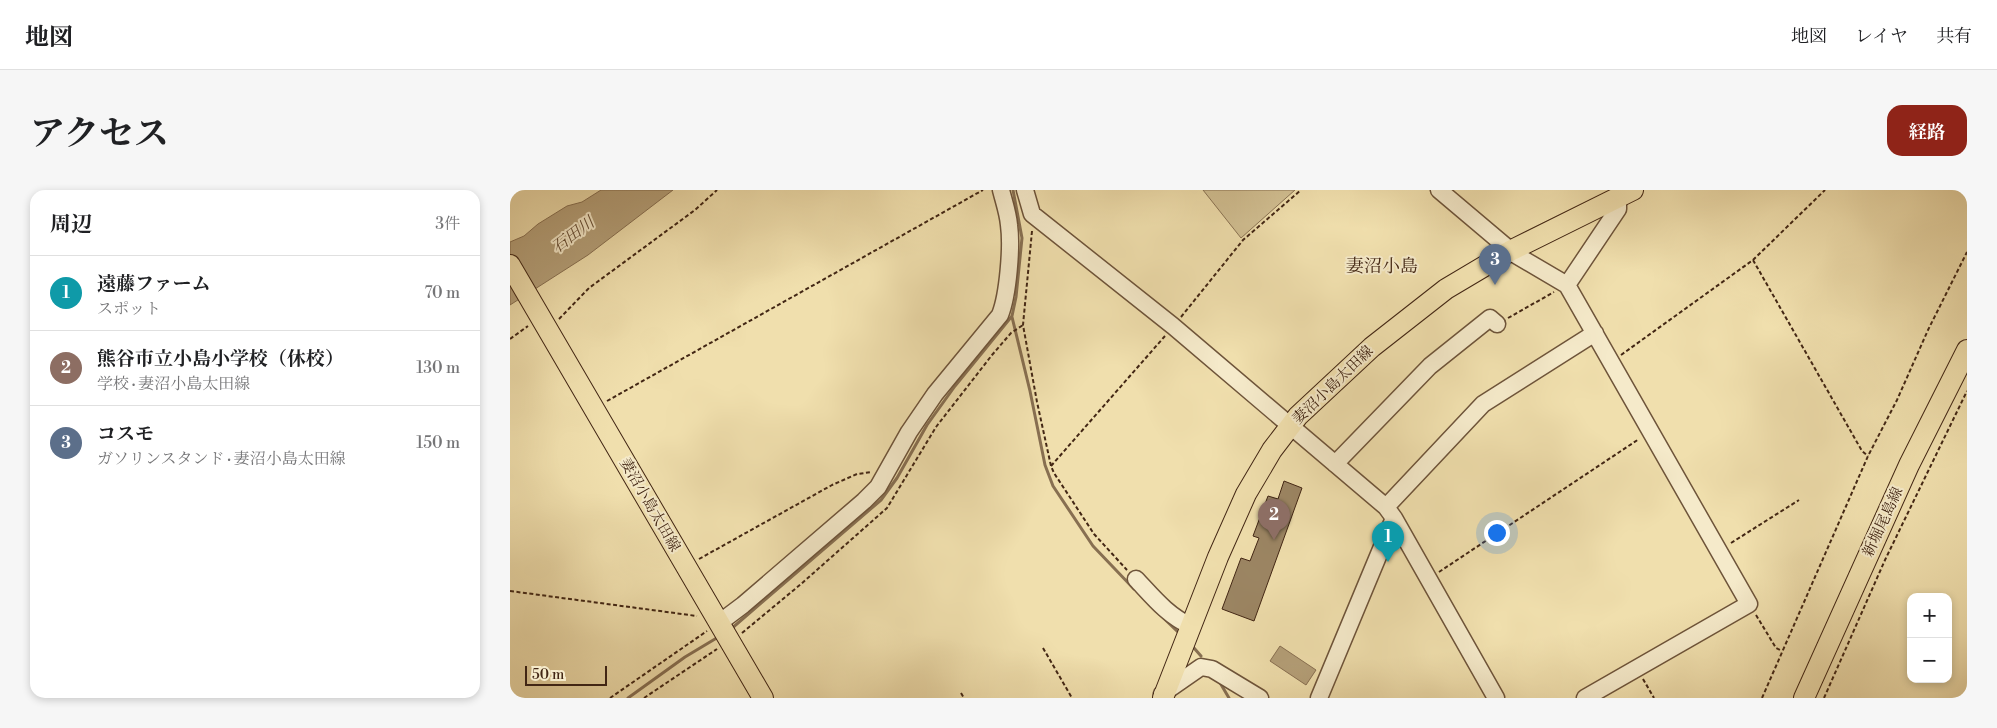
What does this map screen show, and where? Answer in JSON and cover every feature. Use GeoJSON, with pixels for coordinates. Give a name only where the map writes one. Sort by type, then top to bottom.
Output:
{"type":"FeatureCollection","features":[{"type":"Feature","properties":{"kind":"main road","name":"妻沼小島太田線"},"geometry":{"type":"LineString","coordinates":[[1160,696],[1246,494],[1260,468],[1290,426],[1308,405],[1393,329],[1446,289],[1510,251],[1626,194]]}},
{"type":"Feature","properties":{"kind":"main road","name":"妻沼小島太田線"},"geometry":{"type":"LineString","coordinates":[[510,265],[538,321],[594,408],[763,698]]}},
{"type":"Feature","properties":{"kind":"main road","name":"新堀尾島線"},"geometry":{"type":"LineString","coordinates":[[1804,698],[1909,464],[1967,350]]}},
{"type":"Feature","properties":{"kind":"street"},"geometry":{"type":"LineString","coordinates":[[721,625],[878,487],[925,408],[1000,315],[1004,303],[1010,242],[1009,224],[1001,190]]}},
{"type":"Feature","properties":{"kind":"street"},"geometry":{"type":"LineString","coordinates":[[1025,190],[1032,214],[1173,326],[1336,464],[1390,513],[1496,698]]}},
{"type":"Feature","properties":{"kind":"street"},"geometry":{"type":"LineString","coordinates":[[1439,190],[1510,251],[1567,285],[1749,604],[1585,698]]}},
{"type":"Feature","properties":{"kind":"street"},"geometry":{"type":"LineString","coordinates":[[1567,285],[1626,194]]}},
{"type":"Feature","properties":{"kind":"street"},"geometry":{"type":"LineString","coordinates":[[1336,464],[1430,366],[1490,318],[1497,324]]}},
{"type":"Feature","properties":{"kind":"street"},"geometry":{"type":"LineString","coordinates":[[1320,698],[1390,513],[1482,404],[1594,333]]}},
{"type":"Feature","properties":{"kind":"street"},"geometry":{"type":"LineString","coordinates":[[1136,579],[1164,609],[1181,622],[1191,626]]}},
{"type":"Feature","properties":{"kind":"street"},"geometry":{"type":"LineString","coordinates":[[1160,696],[1201,667],[1212,668],[1260,698]]}},
{"type":"Feature","properties":{"kind":"path"},"geometry":{"type":"LineString","coordinates":[[510,339],[538,321],[563,316],[589,288],[694,210],[717,190]]}},
{"type":"Feature","properties":{"kind":"path"},"geometry":{"type":"LineString","coordinates":[[594,408],[983,190]]}},
{"type":"Feature","properties":{"kind":"path"},"geometry":{"type":"LineString","coordinates":[[1612,362],[1753,260],[1825,190]]}},
{"type":"Feature","properties":{"kind":"path"},"geometry":{"type":"LineString","coordinates":[[1032,214],[1033,226],[1023,325],[1037,402],[1052,466],[1054,473],[1080,516],[1136,579]]}},
{"type":"Feature","properties":{"kind":"path"},"geometry":{"type":"LineString","coordinates":[[1762,698],[1868,456],[1897,400],[1928,330],[1967,252]]}},
{"type":"Feature","properties":{"kind":"path"},"geometry":{"type":"LineString","coordinates":[[1753,260],[1862,451],[1868,456]]}},
{"type":"Feature","properties":{"kind":"path"},"geometry":{"type":"LineString","coordinates":[[1497,324],[1567,285]]}},
{"type":"Feature","properties":{"kind":"path"},"geometry":{"type":"LineString","coordinates":[[1824,698],[1889,551],[1967,391]]}},
{"type":"Feature","properties":{"kind":"path"},"geometry":{"type":"LineString","coordinates":[[1429,579],[1652,431]]}},
{"type":"Feature","properties":{"kind":"path"},"geometry":{"type":"LineString","coordinates":[[686,566],[832,485],[866,471],[884,476]]}},
{"type":"Feature","properties":{"kind":"path"},"geometry":{"type":"LineString","coordinates":[[1719,550],[1798,500]]}},
{"type":"Feature","properties":{"kind":"path"},"geometry":{"type":"LineString","coordinates":[[510,591],[705,617],[721,625]]}},
{"type":"Feature","properties":{"kind":"path"},"geometry":{"type":"LineString","coordinates":[[1749,604],[1776,648],[1782,651]]}},
{"type":"Feature","properties":{"kind":"path"},"geometry":{"type":"LineString","coordinates":[[610,698],[721,625]]}},
{"type":"Feature","properties":{"kind":"path"},"geometry":{"type":"LineString","coordinates":[[1043,648],[1072,698]]}},
{"type":"Feature","properties":{"kind":"path"},"geometry":{"type":"LineString","coordinates":[[1636,669],[1654,698]]}},
{"type":"Feature","properties":{"kind":"path"},"geometry":{"type":"LineString","coordinates":[[962,693],[964,698]]}},
{"type":"Feature","properties":{"kind":"shaded area"},"geometry":{"type":"Polygon","coordinates":[[[1203,190],[1295,190],[1241,238],[1203,190]]]}},
{"type":"Feature","properties":{"kind":"water","name":"石田川"},"geometry":{"type":"Polygon","coordinates":[[[601,190],[673,190],[588,255],[510,305],[510,242],[524,236],[538,224],[567,206],[582,202],[601,190]]]}},
{"type":"Feature","properties":{"kind":"water"},"geometry":{"type":"Polygon","coordinates":[[[1280,646],[1316,670],[1306,685],[1270,661],[1280,646]]]}},
{"type":"Feature","properties":{"kind":"building"},"geometry":{"type":"Polygon","coordinates":[[[1284,481],[1302,488],[1254,621],[1222,609],[1241,558],[1250,561],[1259,538],[1253,536],[1268,496],[1278,499],[1284,481]]]}},
{"type":"Feature","properties":{"kind":"waterway"},"geometry":{"type":"LineString","coordinates":[[731,629],[881,500],[897,478],[927,425],[955,386],[1012,316],[1016,297],[1022,238],[1013,190]]}},
{"type":"Feature","properties":{"kind":"waterway"},"geometry":{"type":"LineString","coordinates":[[1012,317],[1045,465],[1053,486],[1093,546],[1134,589]]}},
{"type":"Feature","properties":{"kind":"waterway"},"geometry":{"type":"LineString","coordinates":[[1151,606],[1179,633]]}},
{"type":"Feature","properties":{"kind":"waterway"},"geometry":{"type":"LineString","coordinates":[[628,698],[685,657],[720,636]]}},
{"type":"Feature","properties":{"kind":"waterway"},"geometry":{"type":"LineString","coordinates":[[1194,648],[1201,656]]}},
{"type":"Feature","properties":{"kind":"waterway"},"geometry":{"type":"LineString","coordinates":[[1219,681],[1229,698]]}},
{"type":"Feature","properties":{"kind":"place","name":"コスモ"},"geometry":{"type":"Point","coordinates":[1495,285]}},
{"type":"Feature","properties":{"kind":"place","name":"熊谷市立小島小学校（休校）"},"geometry":{"type":"Point","coordinates":[1274,540]}},
{"type":"Feature","properties":{"kind":"place","name":"遠藤ファーム"},"geometry":{"type":"Point","coordinates":[1388,562]}},
{"type":"Feature","properties":{"kind":"district","name":"妻沼小島"},"geometry":{"type":"Point","coordinates":[1382,266]}}]}
